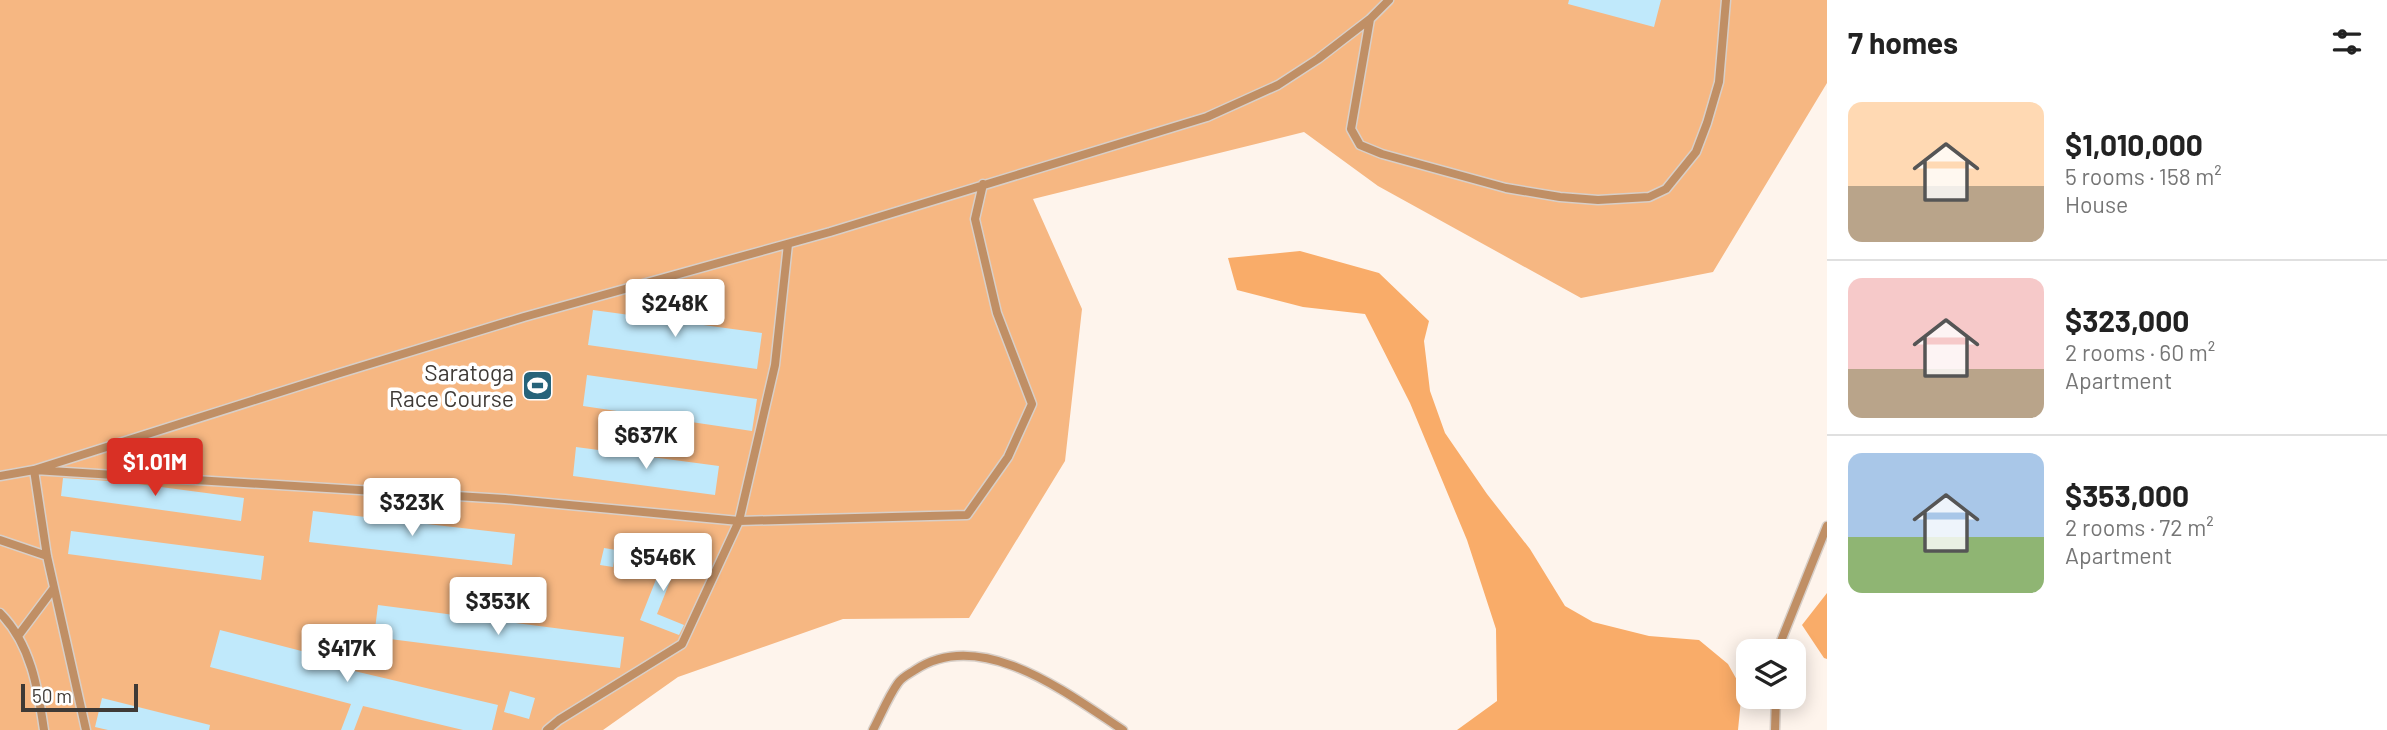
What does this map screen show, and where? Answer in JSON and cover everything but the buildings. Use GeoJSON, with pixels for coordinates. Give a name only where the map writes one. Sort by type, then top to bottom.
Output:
{"type":"FeatureCollection","features":[{"type":"Feature","properties":{"kind":"lane"},"geometry":{"type":"LineString","coordinates":[[0,476],[34,470],[523,317],[788,244],[1207,117],[1278,85],[1318,59],[1370,19],[1389,0]]}},
{"type":"Feature","properties":{"kind":"lane"},"geometry":{"type":"LineString","coordinates":[[1370,19],[1351,129],[1360,145],[1382,154],[1506,188],[1560,197],[1632,200],[1649,197],[1666,189],[1696,152],[1718,82],[1726,0]]}},
{"type":"Feature","properties":{"kind":"lane"},"geometry":{"type":"LineString","coordinates":[[34,470],[505,499],[739,521],[967,515],[1008,457],[1032,404],[997,313],[975,219],[983,184]]}},
{"type":"Feature","properties":{"kind":"lane"},"geometry":{"type":"LineString","coordinates":[[547,730],[682,645],[739,521],[775,365],[788,244]]}},
{"type":"Feature","properties":{"kind":"lane"},"geometry":{"type":"LineString","coordinates":[[34,470],[47,556],[86,730]]}},
{"type":"Feature","properties":{"kind":"lane"},"geometry":{"type":"LineString","coordinates":[[1782,639],[1827,526]]}},
{"type":"Feature","properties":{"kind":"lane"},"geometry":{"type":"LineString","coordinates":[[0,540],[47,556]]}},
{"type":"Feature","properties":{"kind":"lane"},"geometry":{"type":"LineString","coordinates":[[18,636],[54,588]]}},
{"type":"Feature","properties":{"kind":"lane"},"geometry":{"type":"LineString","coordinates":[[0,613],[18,636],[32,667],[44,730]]}},
{"type":"Feature","properties":{"kind":"lane"},"geometry":{"type":"LineString","coordinates":[[873,730],[899,681],[930,660],[962,656],[1002,662],[1046,680],[1123,730]]}},
{"type":"Feature","properties":{"kind":"lane"},"geometry":{"type":"LineString","coordinates":[[1775,730],[1776,709]]}},
{"type":"Feature","properties":{"kind":"shaded area","name":"Saratoga Race Course"},"geometry":{"type":"Polygon","coordinates":[[[0,0],[1827,0],[1827,83],[1713,272],[1581,298],[1378,186],[1304,132],[1033,199],[1082,309],[1065,461],[969,618],[843,619],[678,677],[603,730],[0,730],[0,0]]]}},
{"type":"Feature","properties":{"kind":"shaded area"},"geometry":{"type":"Polygon","coordinates":[[[1300,251],[1379,273],[1429,321],[1424,341],[1430,391],[1445,433],[1487,494],[1530,549],[1565,606],[1593,622],[1649,636],[1699,640],[1728,664],[1736,678],[1736,709],[1740,709],[1738,730],[1457,730],[1497,701],[1496,629],[1467,540],[1410,403],[1365,314],[1303,307],[1237,290],[1228,258],[1300,251]]]}},
{"type":"Feature","properties":{"kind":"shaded area"},"geometry":{"type":"Polygon","coordinates":[[[1827,593],[1827,659],[1802,625],[1827,593]]]}},
{"type":"Feature","properties":{"kind":"place","name":"Saratoga Race Course"},"geometry":{"type":"Point","coordinates":[537,385]}}]}
